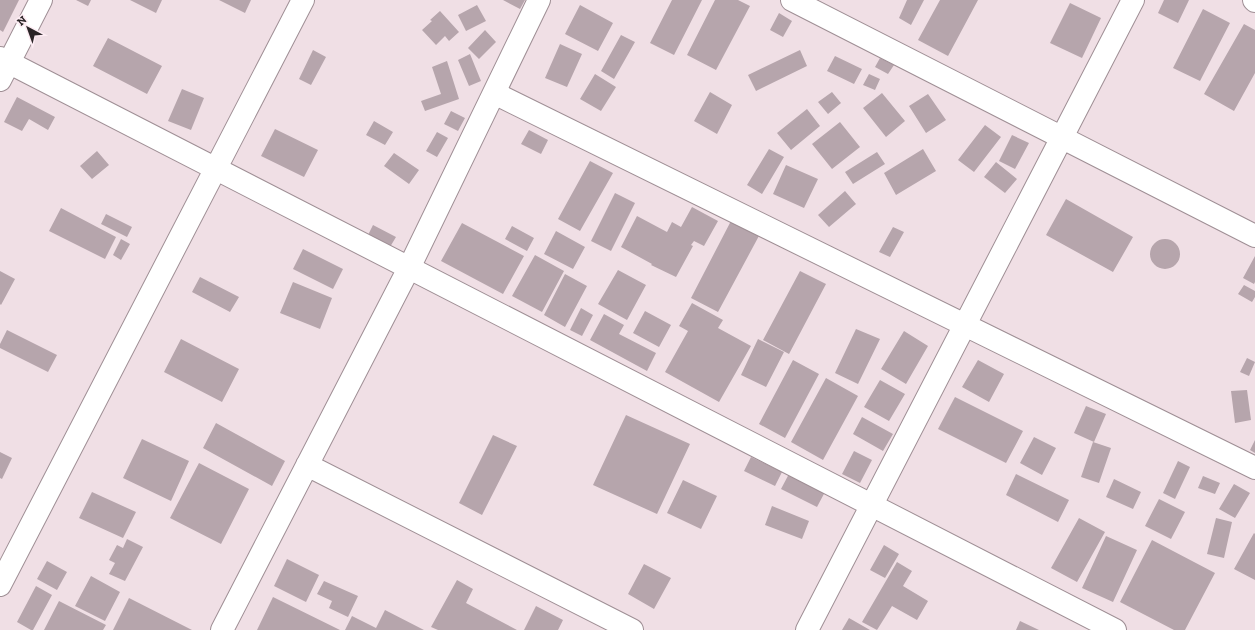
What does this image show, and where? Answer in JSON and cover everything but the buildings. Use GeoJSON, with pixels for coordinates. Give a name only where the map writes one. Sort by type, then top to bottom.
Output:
{"type":"FeatureCollection","features":[{"type":"Feature","properties":{"kind":"street"},"geometry":{"type":"LineString","coordinates":[[41,0],[3,67],[216,169],[1114,630]]}},
{"type":"Feature","properties":{"kind":"street"},"geometry":{"type":"LineString","coordinates":[[0,585],[303,0]]}},
{"type":"Feature","properties":{"kind":"street"},"geometry":{"type":"LineString","coordinates":[[222,630],[409,268],[539,0]]}},
{"type":"Feature","properties":{"kind":"street"},"geometry":{"type":"LineString","coordinates":[[792,0],[1255,236]]}},
{"type":"Feature","properties":{"kind":"street"},"geometry":{"type":"LineString","coordinates":[[807,630],[1133,0]]}},
{"type":"Feature","properties":{"kind":"street"},"geometry":{"type":"LineString","coordinates":[[494,94],[1255,468]]}},
{"type":"Feature","properties":{"kind":"street"},"geometry":{"type":"LineString","coordinates":[[307,465],[632,630]]}}]}
